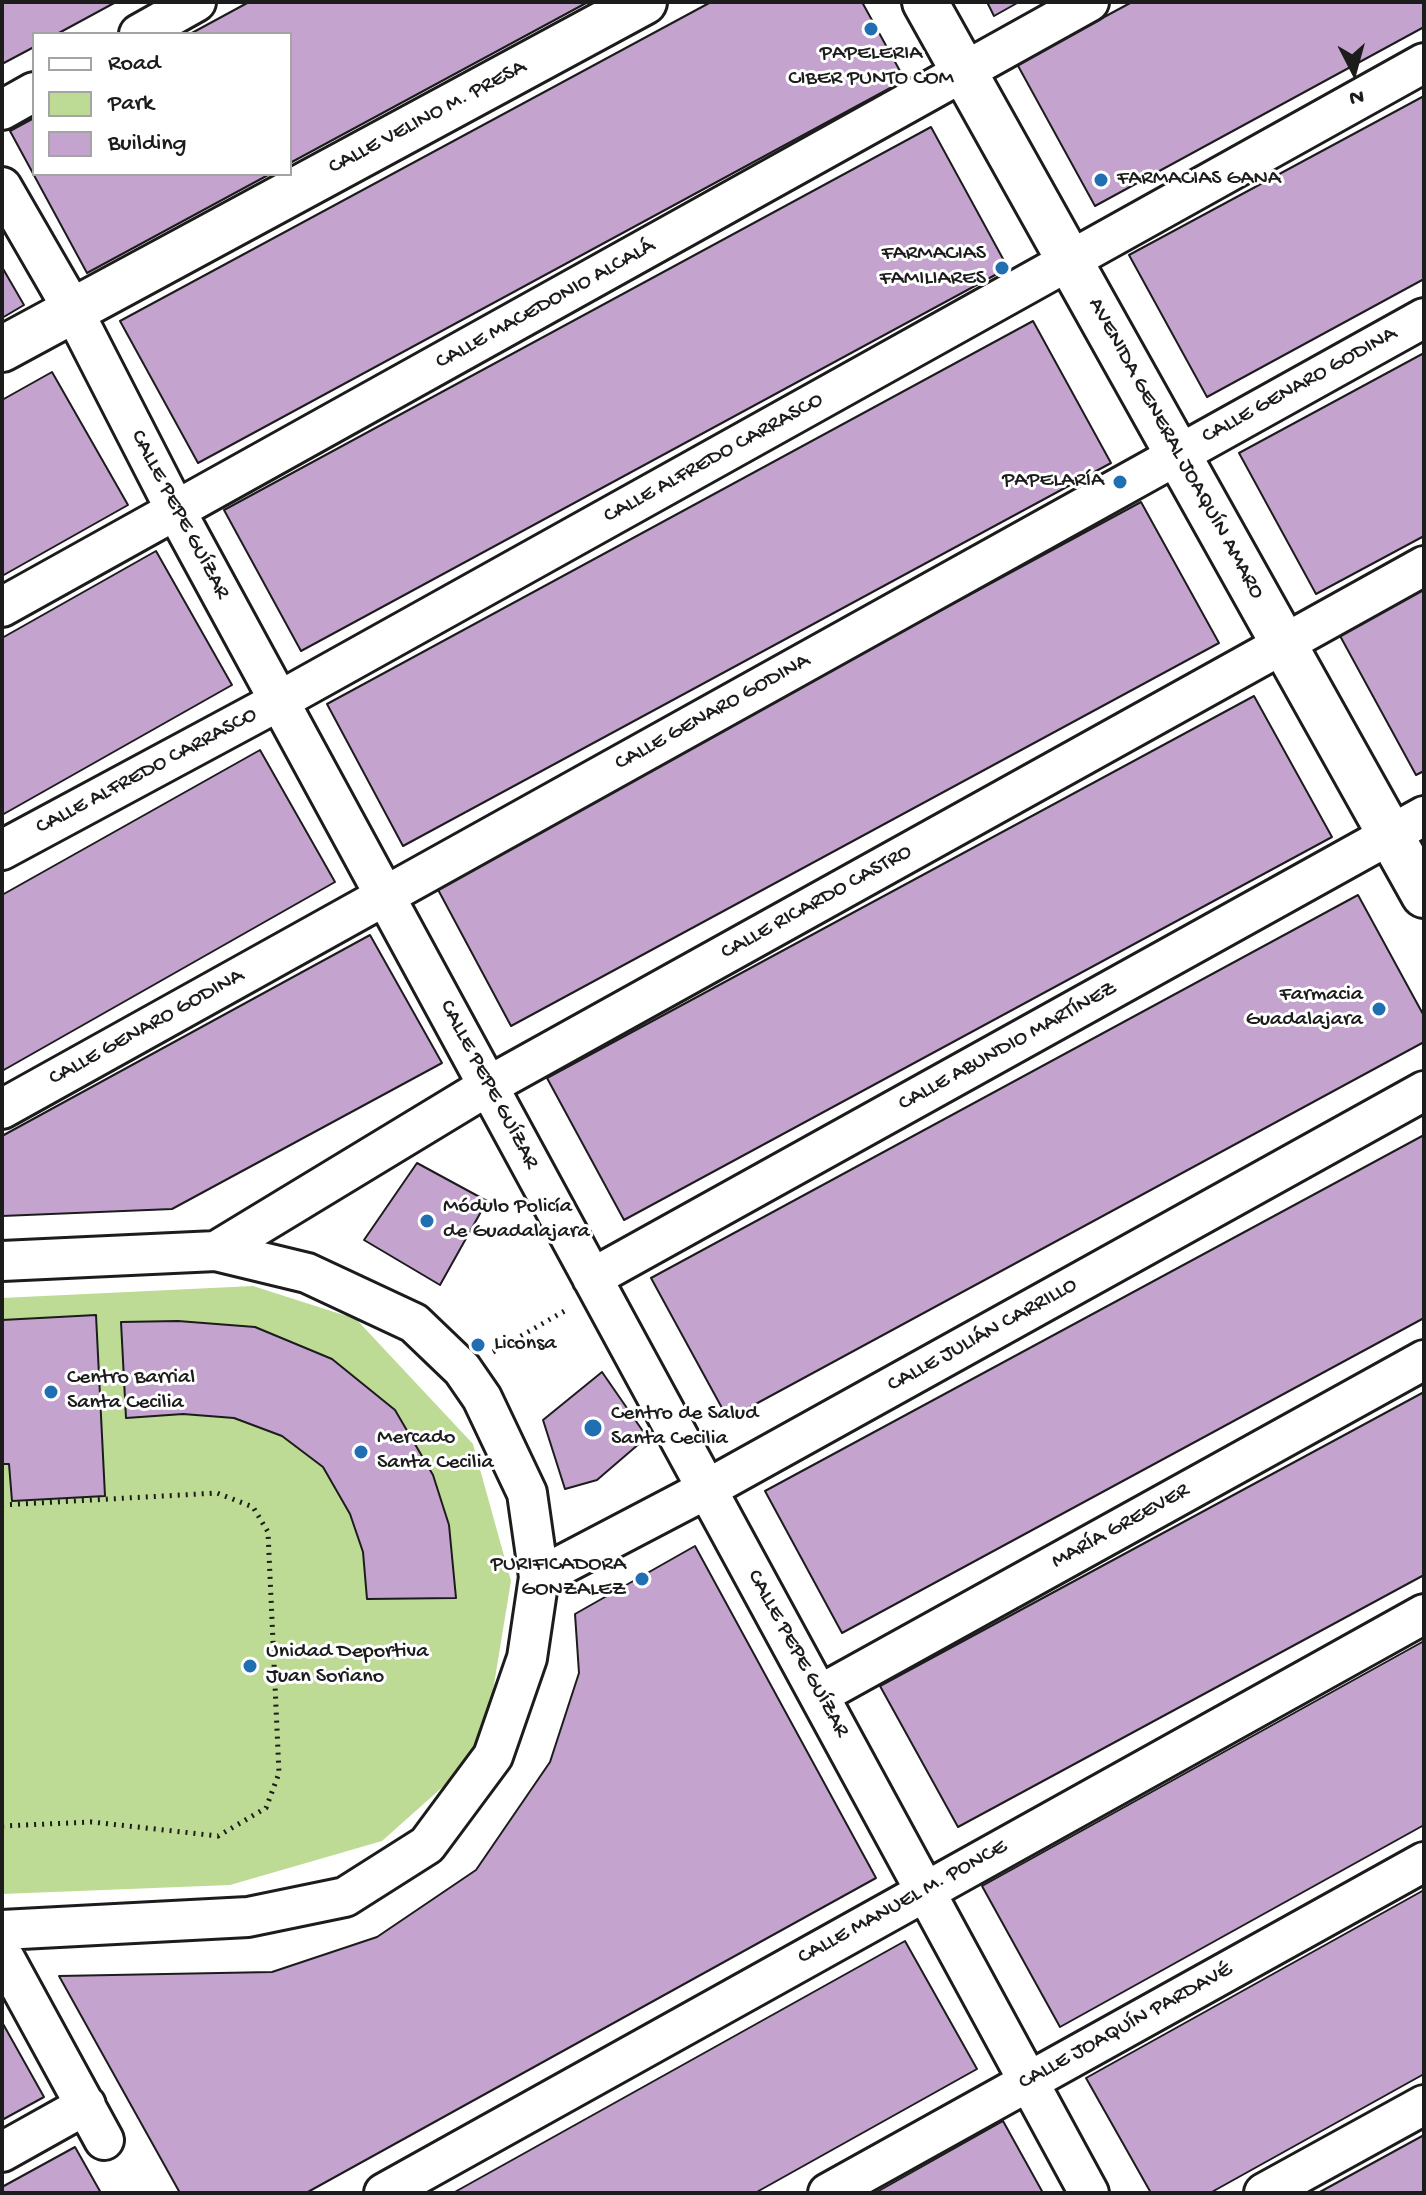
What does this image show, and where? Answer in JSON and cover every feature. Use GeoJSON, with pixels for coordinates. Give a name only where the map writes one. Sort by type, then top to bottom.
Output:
{"type":"FeatureCollection","features":[{"type":"Feature","properties":{"kind":"street"},"geometry":{"type":"LineString","coordinates":[[143,32],[196,2]]}},
{"type":"Feature","properties":{"kind":"street","name":"CALLE VELINO M. PRESA"},"geometry":{"type":"LineString","coordinates":[[2,349],[644,2]]}},
{"type":"Feature","properties":{"kind":"street","name":"AVENIDA GENERAL JOAQUÍN AMARO"},"geometry":{"type":"LineString","coordinates":[[925,2],[1284,644],[1407,826],[1424,895]]}},
{"type":"Feature","properties":{"kind":"street","name":"CALLE MACEDONIO ALCALÁ"},"geometry":{"type":"LineString","coordinates":[[2,607],[1089,2]]}},
{"type":"Feature","properties":{"kind":"street","name":"CALLE ALFREDO CARRASCO"},"geometry":{"type":"LineString","coordinates":[[2,850],[279,701],[1424,63]]}},
{"type":"Feature","properties":{"kind":"street"},"geometry":{"type":"LineString","coordinates":[[2,110],[32,93]]}},
{"type":"Feature","properties":{"kind":"street","name":"CALLE PEPE GUÍZAR"},"geometry":{"type":"LineString","coordinates":[[2,187],[73,310],[176,511],[1089,2193]]}},
{"type":"Feature","properties":{"kind":"street","name":"CALLE GENARO GODINA"},"geometry":{"type":"LineString","coordinates":[[2,1109],[1424,318]]}},
{"type":"Feature","properties":{"kind":"street","name":"CALLE RICARDO CASTRO"},"geometry":{"type":"LineString","coordinates":[[216,1251],[488,1086],[1424,566]]}},
{"type":"Feature","properties":{"kind":"street","name":"CALLE ABUNDIO MARTÍNEZ"},"geometry":{"type":"LineString","coordinates":[[596,1284],[1407,826]]}},
{"type":"Feature","properties":{"kind":"street","name":"CALLE JULIÁN CARRILLO"},"geometry":{"type":"LineString","coordinates":[[539,1577],[707,1489],[1424,1091]]}},
{"type":"Feature","properties":{"kind":"street"},"geometry":{"type":"LineString","coordinates":[[2,1261],[216,1251],[307,1273],[414,1323],[462,1369],[482,1398],[527,1493],[539,1577],[527,1658],[493,1756],[427,1845],[345,1897],[248,1917],[2,1930]]}},
{"type":"Feature","properties":{"kind":"street","name":"MARÍA GREEVER"},"geometry":{"type":"LineString","coordinates":[[819,1695],[1424,1360]]}},
{"type":"Feature","properties":{"kind":"street","name":"CALLE MANUEL M. PONCE"},"geometry":{"type":"LineString","coordinates":[[384,2193],[1424,1614]]}},
{"type":"Feature","properties":{"kind":"street","name":"CALLE JOAQUÍN PARDAVÉ"},"geometry":{"type":"LineString","coordinates":[[828,2193],[1424,1862]]}},
{"type":"Feature","properties":{"kind":"street"},"geometry":{"type":"LineString","coordinates":[[2,1953],[104,2140]]}},
{"type":"Feature","properties":{"kind":"street"},"geometry":{"type":"LineString","coordinates":[[2,2152],[86,2105]]}},
{"type":"Feature","properties":{"kind":"street"},"geometry":{"type":"LineString","coordinates":[[1264,2193],[1424,2105]]}},
{"type":"Feature","properties":{"kind":"path"},"geometry":{"type":"LineString","coordinates":[[462,1369],[596,1284]]}},
{"type":"Feature","properties":{"kind":"path"},"geometry":{"type":"LineString","coordinates":[[2,1505],[217,1493],[253,1507],[268,1532],[279,1773],[266,1808],[218,1836],[92,1822],[2,1826]]}},
{"type":"Feature","properties":{"kind":"green space","name":"Unidad Deportiva Juan Soriano"},"geometry":{"type":"Polygon","coordinates":[[[253,1286],[356,1319],[473,1444],[511,1581],[483,1751],[382,1841],[230,1885],[2,1894],[2,1298],[253,1286]]]}},
{"type":"Feature","properties":{"kind":"building"},"geometry":{"type":"Polygon","coordinates":[[[2,2],[116,2],[61,32],[32,32],[32,48],[2,64],[2,2]]]}},
{"type":"Feature","properties":{"kind":"building"},"geometry":{"type":"Polygon","coordinates":[[[249,2],[588,2],[292,162],[292,32],[194,32],[249,2]]]}},
{"type":"Feature","properties":{"kind":"building"},"geometry":{"type":"Polygon","coordinates":[[[711,2],[862,2],[905,80],[198,463],[120,321],[711,2]]]}},
{"type":"Feature","properties":{"kind":"building"},"geometry":{"type":"Polygon","coordinates":[[[987,2],[1019,2],[994,16],[987,2]]]}},
{"type":"Feature","properties":{"kind":"building"},"geometry":{"type":"Polygon","coordinates":[[[1132,2],[1424,2],[1424,27],[1095,206],[1017,64],[1132,2]]]}},
{"type":"Feature","properties":{"kind":"building"},"geometry":{"type":"Polygon","coordinates":[[[1424,96],[1424,279],[1207,397],[1129,255],[1424,96]]]}},
{"type":"Feature","properties":{"kind":"building"},"geometry":{"type":"Polygon","coordinates":[[[32,119],[32,172],[10,131],[32,119]]]}},
{"type":"Feature","properties":{"kind":"building"},"geometry":{"type":"Polygon","coordinates":[[[931,127],[1008,268],[301,651],[224,510],[931,127]]]}},
{"type":"Feature","properties":{"kind":"building"},"geometry":{"type":"Polygon","coordinates":[[[34,176],[266,176],[87,273],[34,176]]]}},
{"type":"Feature","properties":{"kind":"building"},"geometry":{"type":"Polygon","coordinates":[[[2,267],[24,305],[2,318],[2,267]]]}},
{"type":"Feature","properties":{"kind":"building"},"geometry":{"type":"Polygon","coordinates":[[[1033,321],[1111,463],[403,846],[327,704],[1033,321]]]}},
{"type":"Feature","properties":{"kind":"building"},"geometry":{"type":"Polygon","coordinates":[[[1424,353],[1424,536],[1316,594],[1239,453],[1424,353]]]}},
{"type":"Feature","properties":{"kind":"building"},"geometry":{"type":"Polygon","coordinates":[[[52,372],[128,505],[2,576],[2,400],[52,372]]]}},
{"type":"Feature","properties":{"kind":"building"},"geometry":{"type":"Polygon","coordinates":[[[1141,502],[1219,643],[511,1026],[435,884],[1141,502]]]}},
{"type":"Feature","properties":{"kind":"building"},"geometry":{"type":"Polygon","coordinates":[[[156,551],[232,685],[2,815],[2,638],[156,551]]]}},
{"type":"Feature","properties":{"kind":"building"},"geometry":{"type":"Polygon","coordinates":[[[1424,588],[1424,771],[1416,775],[1339,634],[1424,588]]]}},
{"type":"Feature","properties":{"kind":"building"},"geometry":{"type":"Polygon","coordinates":[[[1254,696],[1332,837],[624,1220],[547,1078],[1254,696]]]}},
{"type":"Feature","properties":{"kind":"building"},"geometry":{"type":"Polygon","coordinates":[[[260,750],[335,882],[2,1071],[2,895],[260,750]]]}},
{"type":"Feature","properties":{"kind":"building"},"geometry":{"type":"Polygon","coordinates":[[[1358,895],[1424,1016],[1424,1042],[728,1419],[651,1278],[1358,895]]]}},
{"type":"Feature","properties":{"kind":"building"},"geometry":{"type":"Polygon","coordinates":[[[370,935],[442,1063],[172,1209],[2,1216],[2,1136],[370,935]]]}},
{"type":"Feature","properties":{"kind":"building"},"geometry":{"type":"Polygon","coordinates":[[[1424,1135],[1424,1318],[842,1633],[765,1491],[1424,1135]]]}},
{"type":"Feature","properties":{"kind":"building","name":"Módulo Policía de Guadalajara"},"geometry":{"type":"Polygon","coordinates":[[[417,1163],[487,1201],[440,1285],[364,1240],[417,1163]]]}},
{"type":"Feature","properties":{"kind":"building","name":"Centro Barrial Santa Cecilia"},"geometry":{"type":"Polygon","coordinates":[[[96,1315],[105,1496],[12,1501],[9,1464],[2,1464],[2,1320],[96,1315]]]}},
{"type":"Feature","properties":{"kind":"building","name":"Mercado Santa Cecilia"},"geometry":{"type":"Polygon","coordinates":[[[178,1321],[255,1327],[332,1359],[395,1410],[433,1475],[449,1525],[456,1598],[367,1599],[363,1552],[350,1514],[323,1467],[282,1436],[234,1418],[183,1414],[126,1418],[121,1322],[178,1321]]]}},
{"type":"Feature","properties":{"kind":"building","name":"Centro de Salud Santa Cecilia"},"geometry":{"type":"Polygon","coordinates":[[[602,1372],[647,1437],[597,1480],[565,1489],[543,1420],[602,1372]]]}},
{"type":"Feature","properties":{"kind":"building"},"geometry":{"type":"Polygon","coordinates":[[[1424,1392],[1424,1575],[958,1827],[880,1686],[1424,1392]]]}},
{"type":"Feature","properties":{"kind":"building"},"geometry":{"type":"Polygon","coordinates":[[[695,1546],[876,1878],[306,2193],[180,2193],[59,1976],[272,1972],[377,1937],[476,1870],[550,1762],[579,1673],[575,1614],[695,1546]]]}},
{"type":"Feature","properties":{"kind":"building"},"geometry":{"type":"Polygon","coordinates":[[[1424,1641],[1424,1825],[1060,2027],[982,1886],[1424,1641]]]}},
{"type":"Feature","properties":{"kind":"building"},"geometry":{"type":"Polygon","coordinates":[[[1424,1890],[1424,2074],[1210,2193],[1151,2193],[1086,2078],[1424,1890]]]}},
{"type":"Feature","properties":{"kind":"building"},"geometry":{"type":"Polygon","coordinates":[[[905,1941],[977,2069],[755,2193],[453,2193],[905,1941]]]}},
{"type":"Feature","properties":{"kind":"building"},"geometry":{"type":"Polygon","coordinates":[[[2,2022],[44,2097],[2,2120],[2,2022]]]}},
{"type":"Feature","properties":{"kind":"building"},"geometry":{"type":"Polygon","coordinates":[[[1003,2121],[1043,2193],[875,2193],[1003,2121]]]}},
{"type":"Feature","properties":{"kind":"building"},"geometry":{"type":"Polygon","coordinates":[[[1424,2135],[1424,2193],[1318,2193],[1424,2135]]]}},
{"type":"Feature","properties":{"kind":"building"},"geometry":{"type":"Polygon","coordinates":[[[75,2147],[101,2193],[2,2193],[2,2187],[75,2147]]]}},
{"type":"Feature","properties":{"kind":"place","name":"PAPELERIA CIBER PUNTO COM"},"geometry":{"type":"Point","coordinates":[871,29]}},
{"type":"Feature","properties":{"kind":"place","name":"FARMACIAS GANA"},"geometry":{"type":"Point","coordinates":[1101,180]}},
{"type":"Feature","properties":{"kind":"place","name":"FARMACIAS FAMILIARES"},"geometry":{"type":"Point","coordinates":[1002,268]}},
{"type":"Feature","properties":{"kind":"place","name":"PAPELARÍA"},"geometry":{"type":"Point","coordinates":[1120,482]}},
{"type":"Feature","properties":{"kind":"place","name":"Farmacia Guadalajara"},"geometry":{"type":"Point","coordinates":[1379,1009]}},
{"type":"Feature","properties":{"kind":"place","name":"Módulo Policía de Guadalajara"},"geometry":{"type":"Point","coordinates":[427,1221]}},
{"type":"Feature","properties":{"kind":"place","name":"Liconsa"},"geometry":{"type":"Point","coordinates":[478,1345]}},
{"type":"Feature","properties":{"kind":"place","name":"Centro Barrial Santa Cecilia"},"geometry":{"type":"Point","coordinates":[51,1392]}},
{"type":"Feature","properties":{"kind":"place","name":"Centro de Salud Santa Cecilia"},"geometry":{"type":"Point","coordinates":[593,1428]}},
{"type":"Feature","properties":{"kind":"place","name":"Mercado Santa Cecilia"},"geometry":{"type":"Point","coordinates":[361,1452]}},
{"type":"Feature","properties":{"kind":"place","name":"PURIFICADORA GONZALEZ"},"geometry":{"type":"Point","coordinates":[642,1579]}},
{"type":"Feature","properties":{"kind":"place","name":"Unidad Deportiva Juan Soriano"},"geometry":{"type":"Point","coordinates":[250,1666]}}]}
